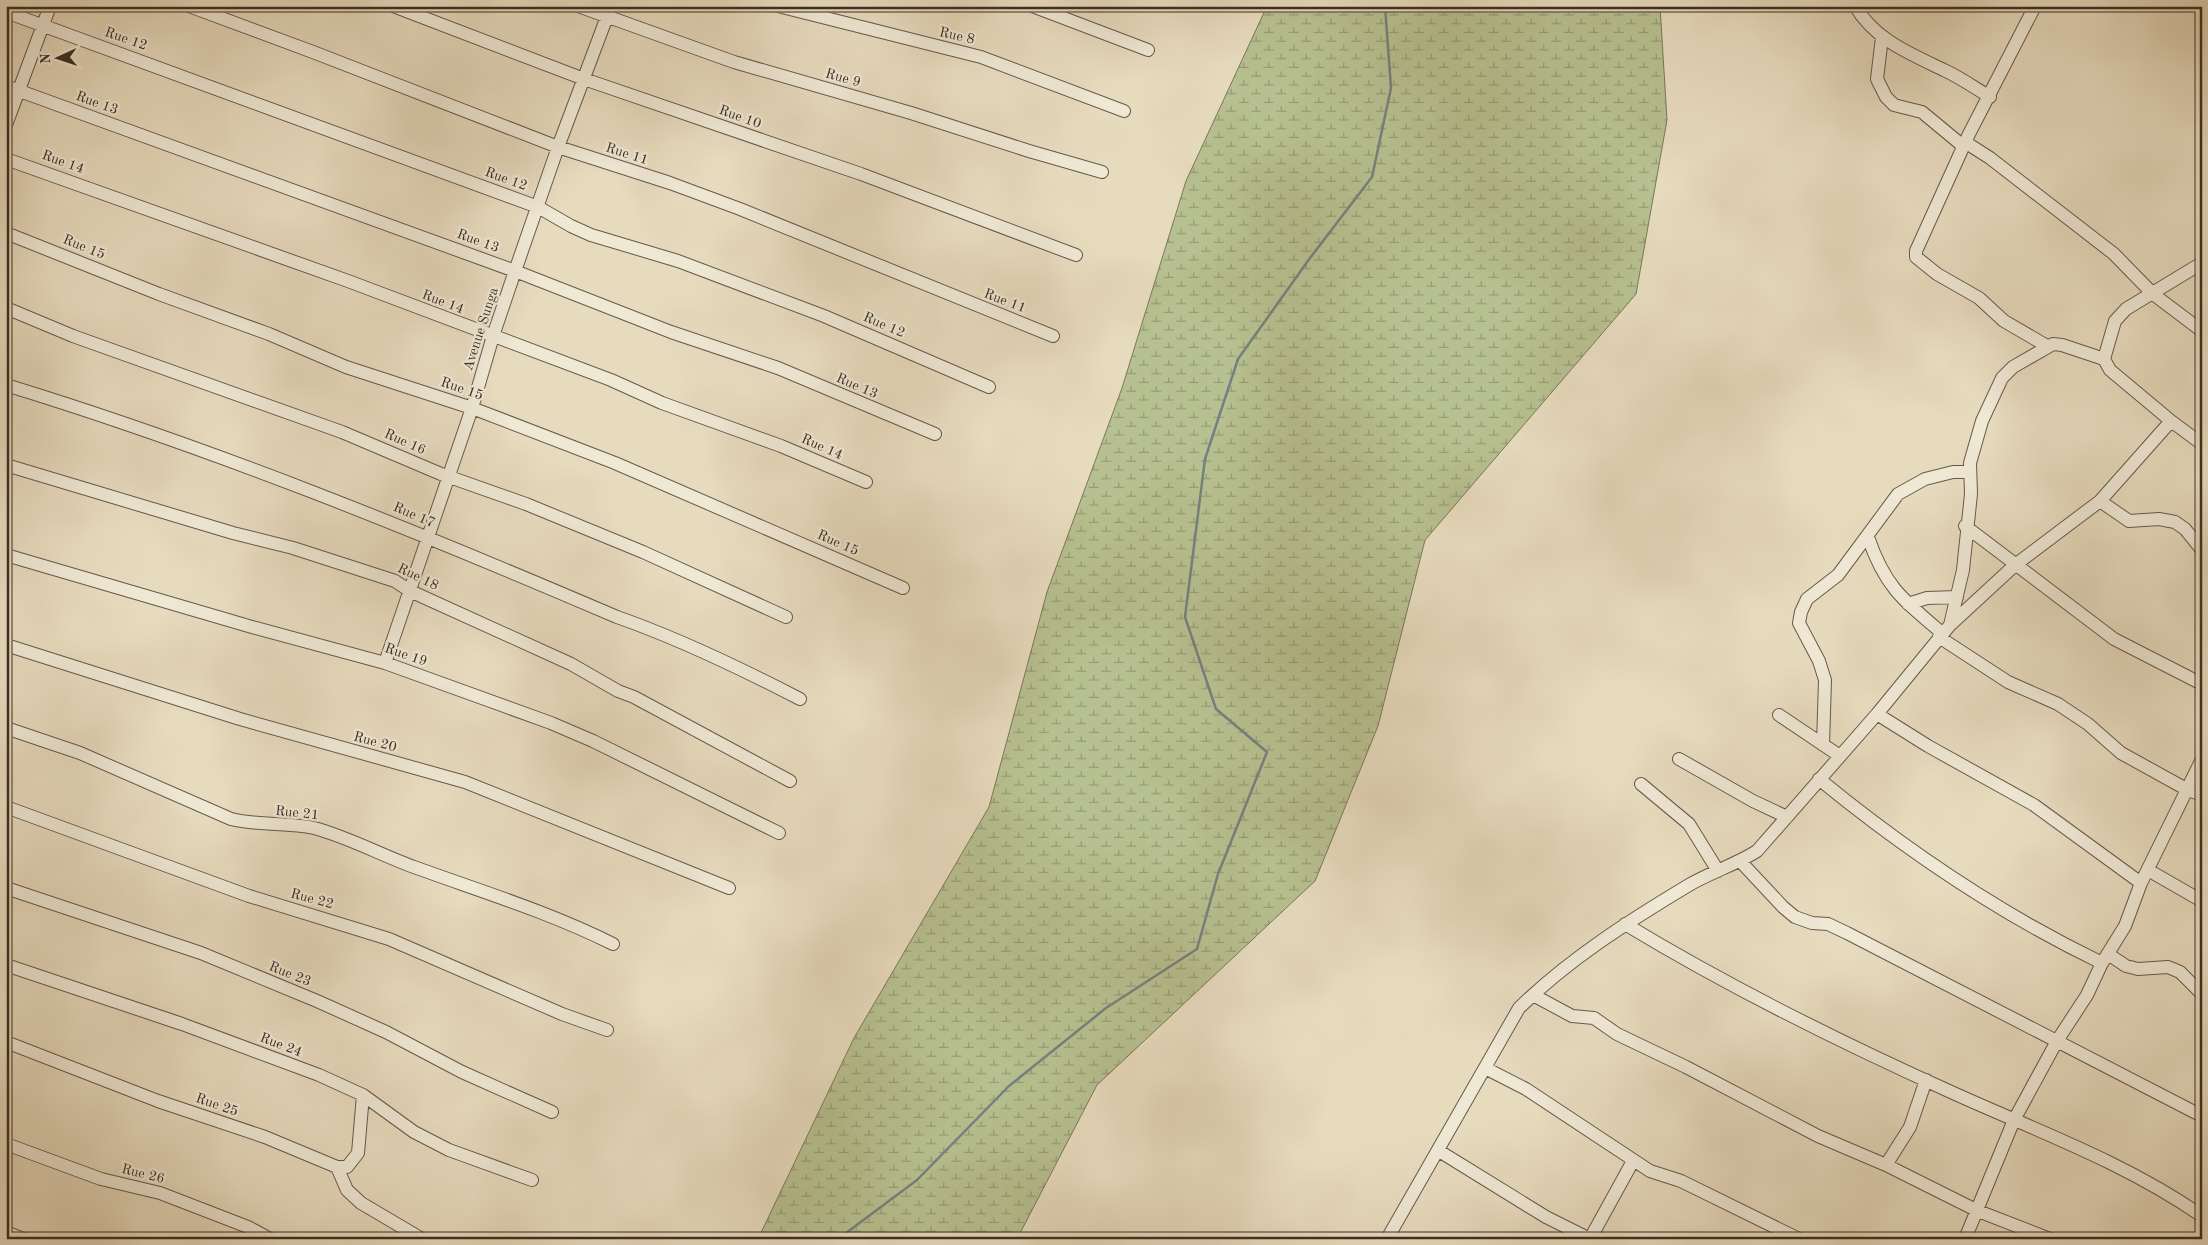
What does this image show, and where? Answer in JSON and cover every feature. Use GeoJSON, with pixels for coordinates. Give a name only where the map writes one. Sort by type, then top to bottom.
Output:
{"type":"FeatureCollection","features":[{"type":"Feature","properties":{"kind":"street"},"geometry":{"type":"LineString","coordinates":[[6,125],[50,6]]}},
{"type":"Feature","properties":{"kind":"street","name":"Rue 11"},"geometry":{"type":"LineString","coordinates":[[189,6],[558,147],[670,184],[740,210],[1053,336]]}},
{"type":"Feature","properties":{"kind":"street","name":"Rue 10"},"geometry":{"type":"LineString","coordinates":[[393,6],[584,79],[861,174],[1076,255]]}},
{"type":"Feature","properties":{"kind":"street","name":"Rue 9"},"geometry":{"type":"LineString","coordinates":[[578,6],[609,12],[734,62],[911,113],[1003,143],[1102,172]]}},
{"type":"Feature","properties":{"kind":"street","name":"Rue 8"},"geometry":{"type":"LineString","coordinates":[[778,6],[981,57],[1124,111]]}},
{"type":"Feature","properties":{"kind":"street"},"geometry":{"type":"LineString","coordinates":[[1032,6],[1148,50]]}},
{"type":"Feature","properties":{"kind":"street"},"geometry":{"type":"LineString","coordinates":[[1855,6],[1868,25],[1882,37],[1990,97]]}},
{"type":"Feature","properties":{"kind":"street"},"geometry":{"type":"LineString","coordinates":[[2035,6],[1990,97],[1964,144],[1916,251],[1916,257],[1936,274],[1979,298],[2004,321],[2047,346]]}},
{"type":"Feature","properties":{"kind":"street","name":"Rue 12"},"geometry":{"type":"LineString","coordinates":[[6,12],[538,207],[591,235],[678,261],[824,316],[989,387]]}},
{"type":"Feature","properties":{"kind":"street","name":"Avenue Sunga"},"geometry":{"type":"LineString","coordinates":[[385,663],[472,408],[493,336],[515,271],[558,147],[609,12]]}},
{"type":"Feature","properties":{"kind":"street"},"geometry":{"type":"LineString","coordinates":[[1882,37],[1877,79],[1886,97],[1894,105],[1922,112],[1964,144],[1990,158],[2114,254],[2153,294],[2202,331]]}},
{"type":"Feature","properties":{"kind":"street","name":"Rue 13"},"geometry":{"type":"LineString","coordinates":[[6,86],[515,271],[671,332],[778,368],[935,434]]}},
{"type":"Feature","properties":{"kind":"street","name":"Rue 14"},"geometry":{"type":"LineString","coordinates":[[6,159],[173,217],[611,380],[662,403],[781,446],[866,482]]}},
{"type":"Feature","properties":{"kind":"street","name":"Rue 15"},"geometry":{"type":"LineString","coordinates":[[6,233],[159,294],[269,334],[346,367],[472,408],[615,463],[903,588]]}},
{"type":"Feature","properties":{"kind":"street"},"geometry":{"type":"LineString","coordinates":[[2104,359],[2115,321],[2126,309],[2202,263]]}},
{"type":"Feature","properties":{"kind":"street","name":"Rue 16"},"geometry":{"type":"LineString","coordinates":[[6,308],[73,336],[342,432],[449,477],[526,504],[643,552],[786,617]]}},
{"type":"Feature","properties":{"kind":"street"},"geometry":{"type":"LineString","coordinates":[[1944,632],[1957,597],[1962,570],[1965,526],[1970,494],[1969,472],[1982,421],[2002,378],[2013,367],[2047,346],[2062,345],[2104,359],[2110,370],[2126,385],[2202,444]]}},
{"type":"Feature","properties":{"kind":"street","name":"Rue 17"},"geometry":{"type":"LineString","coordinates":[[6,385],[278,477],[727,661],[800,699]]}},
{"type":"Feature","properties":{"kind":"street"},"geometry":{"type":"LineString","coordinates":[[1387,1239],[1519,1008],[1624,924],[1690,885],[1741,862],[1757,851],[1877,714],[1944,632],[2015,565],[2100,501],[2171,421]]}},
{"type":"Feature","properties":{"kind":"street","name":"Rue 18"},"geometry":{"type":"LineString","coordinates":[[6,465],[233,533],[293,548],[395,582],[410,591],[571,664],[614,689],[634,697],[790,781]]}},
{"type":"Feature","properties":{"kind":"street"},"geometry":{"type":"LineString","coordinates":[[1823,745],[1825,680],[1820,661],[1802,632],[1799,623],[1801,612],[1807,599],[1838,575],[1898,494],[1925,479],[1953,472],[1969,472]]}},
{"type":"Feature","properties":{"kind":"street"},"geometry":{"type":"LineString","coordinates":[[2100,501],[2129,521],[2159,519],[2175,522],[2185,529],[2202,550]]}},
{"type":"Feature","properties":{"kind":"street"},"geometry":{"type":"LineString","coordinates":[[1965,526],[2114,639],[2202,684]]}},
{"type":"Feature","properties":{"kind":"street"},"geometry":{"type":"LineString","coordinates":[[1868,537],[1876,562],[1886,580],[1908,604],[2008,682],[2058,704],[2088,724],[2121,753],[2188,790],[2202,795]]}},
{"type":"Feature","properties":{"kind":"street","name":"Rue 19"},"geometry":{"type":"LineString","coordinates":[[6,554],[252,627],[385,663],[551,723],[593,741],[779,833]]}},
{"type":"Feature","properties":{"kind":"street"},"geometry":{"type":"LineString","coordinates":[[1908,604],[1927,598],[1957,597]]}},
{"type":"Feature","properties":{"kind":"street","name":"Rue 20"},"geometry":{"type":"LineString","coordinates":[[6,645],[240,719],[365,756],[466,782],[729,888]]}},
{"type":"Feature","properties":{"kind":"street"},"geometry":{"type":"LineString","coordinates":[[1877,714],[1928,746],[2034,805],[2141,883]]}},
{"type":"Feature","properties":{"kind":"street"},"geometry":{"type":"LineString","coordinates":[[1779,715],[1840,756]]}},
{"type":"Feature","properties":{"kind":"street","name":"Rue 21"},"geometry":{"type":"LineString","coordinates":[[6,728],[63,747],[231,819],[250,824],[311,828],[327,832],[392,859],[578,926],[613,944]]}},
{"type":"Feature","properties":{"kind":"street"},"geometry":{"type":"LineString","coordinates":[[1679,759],[1753,801],[1787,817]]}},
{"type":"Feature","properties":{"kind":"street"},"geometry":{"type":"LineString","coordinates":[[1965,1239],[2014,1120],[2057,1041],[2087,995],[2105,959],[2125,926],[2141,883],[2202,759]]}},
{"type":"Feature","properties":{"kind":"street"},"geometry":{"type":"LineString","coordinates":[[1819,779],[1925,860],[2044,935],[2126,966],[2138,969],[2168,967],[2180,972],[2202,994]]}},
{"type":"Feature","properties":{"kind":"street"},"geometry":{"type":"LineString","coordinates":[[1642,784],[1689,824],[1718,871]]}},
{"type":"Feature","properties":{"kind":"street","name":"Rue 22"},"geometry":{"type":"LineString","coordinates":[[6,807],[249,896],[389,939],[562,1014],[607,1030]]}},
{"type":"Feature","properties":{"kind":"street"},"geometry":{"type":"LineString","coordinates":[[1741,862],[1783,907],[1795,917],[1812,923],[1828,924],[2202,1116]]}},
{"type":"Feature","properties":{"kind":"street"},"geometry":{"type":"LineString","coordinates":[[2148,870],[2202,901]]}},
{"type":"Feature","properties":{"kind":"street","name":"Rue 23"},"geometry":{"type":"LineString","coordinates":[[6,888],[210,957],[386,1032],[462,1072],[552,1112]]}},
{"type":"Feature","properties":{"kind":"street"},"geometry":{"type":"LineString","coordinates":[[1624,924],[1678,956],[1926,1080],[2102,1157],[2181,1201],[2202,1216]]}},
{"type":"Feature","properties":{"kind":"street","name":"Rue 24"},"geometry":{"type":"LineString","coordinates":[[6,965],[200,1031],[319,1075],[363,1096],[414,1132],[449,1150],[532,1180]]}},
{"type":"Feature","properties":{"kind":"street"},"geometry":{"type":"LineString","coordinates":[[1533,995],[1572,1016],[1594,1018],[1617,1034],[1686,1067],[1818,1136],[1886,1165],[1978,1211],[2050,1239]]}},
{"type":"Feature","properties":{"kind":"street","name":"Rue 25"},"geometry":{"type":"LineString","coordinates":[[6,1042],[158,1101],[265,1138],[337,1167]]}},
{"type":"Feature","properties":{"kind":"street"},"geometry":{"type":"LineString","coordinates":[[1485,1068],[1526,1089],[1650,1172],[1681,1181],[1800,1239]]}},
{"type":"Feature","properties":{"kind":"street"},"geometry":{"type":"LineString","coordinates":[[1886,1165],[1910,1127],[1926,1080]]}},
{"type":"Feature","properties":{"kind":"street"},"geometry":{"type":"LineString","coordinates":[[363,1096],[358,1153],[353,1162],[347,1167],[337,1167],[347,1190],[360,1204],[422,1239]]}},
{"type":"Feature","properties":{"kind":"street","name":"Rue 26"},"geometry":{"type":"LineString","coordinates":[[6,1144],[101,1179],[160,1193],[248,1227],[270,1239]]}},
{"type":"Feature","properties":{"kind":"street"},"geometry":{"type":"LineString","coordinates":[[1438,1151],[1546,1217],[1590,1239],[1633,1161]]}},
{"type":"Feature","properties":{"kind":"street"},"geometry":{"type":"LineString","coordinates":[[6,1232],[24,1239]]}},
{"type":"Feature","properties":{"kind":"green space"},"geometry":{"type":"Polygon","coordinates":[[[1267,6],[1660,6],[1667,120],[1636,294],[1425,540],[1378,726],[1315,881],[1097,1085],[1017,1239],[758,1239],[854,1038],[989,807],[1047,592],[1122,388],[1186,181],[1267,6]]]}},
{"type":"Feature","properties":{"kind":"waterway"},"geometry":{"type":"LineString","coordinates":[[838,1239],[917,1180],[1009,1086],[1106,1008],[1197,949],[1218,874],[1267,752],[1216,709],[1185,617],[1205,459],[1238,359],[1310,258],[1372,177],[1391,88],[1385,6]]}}]}
